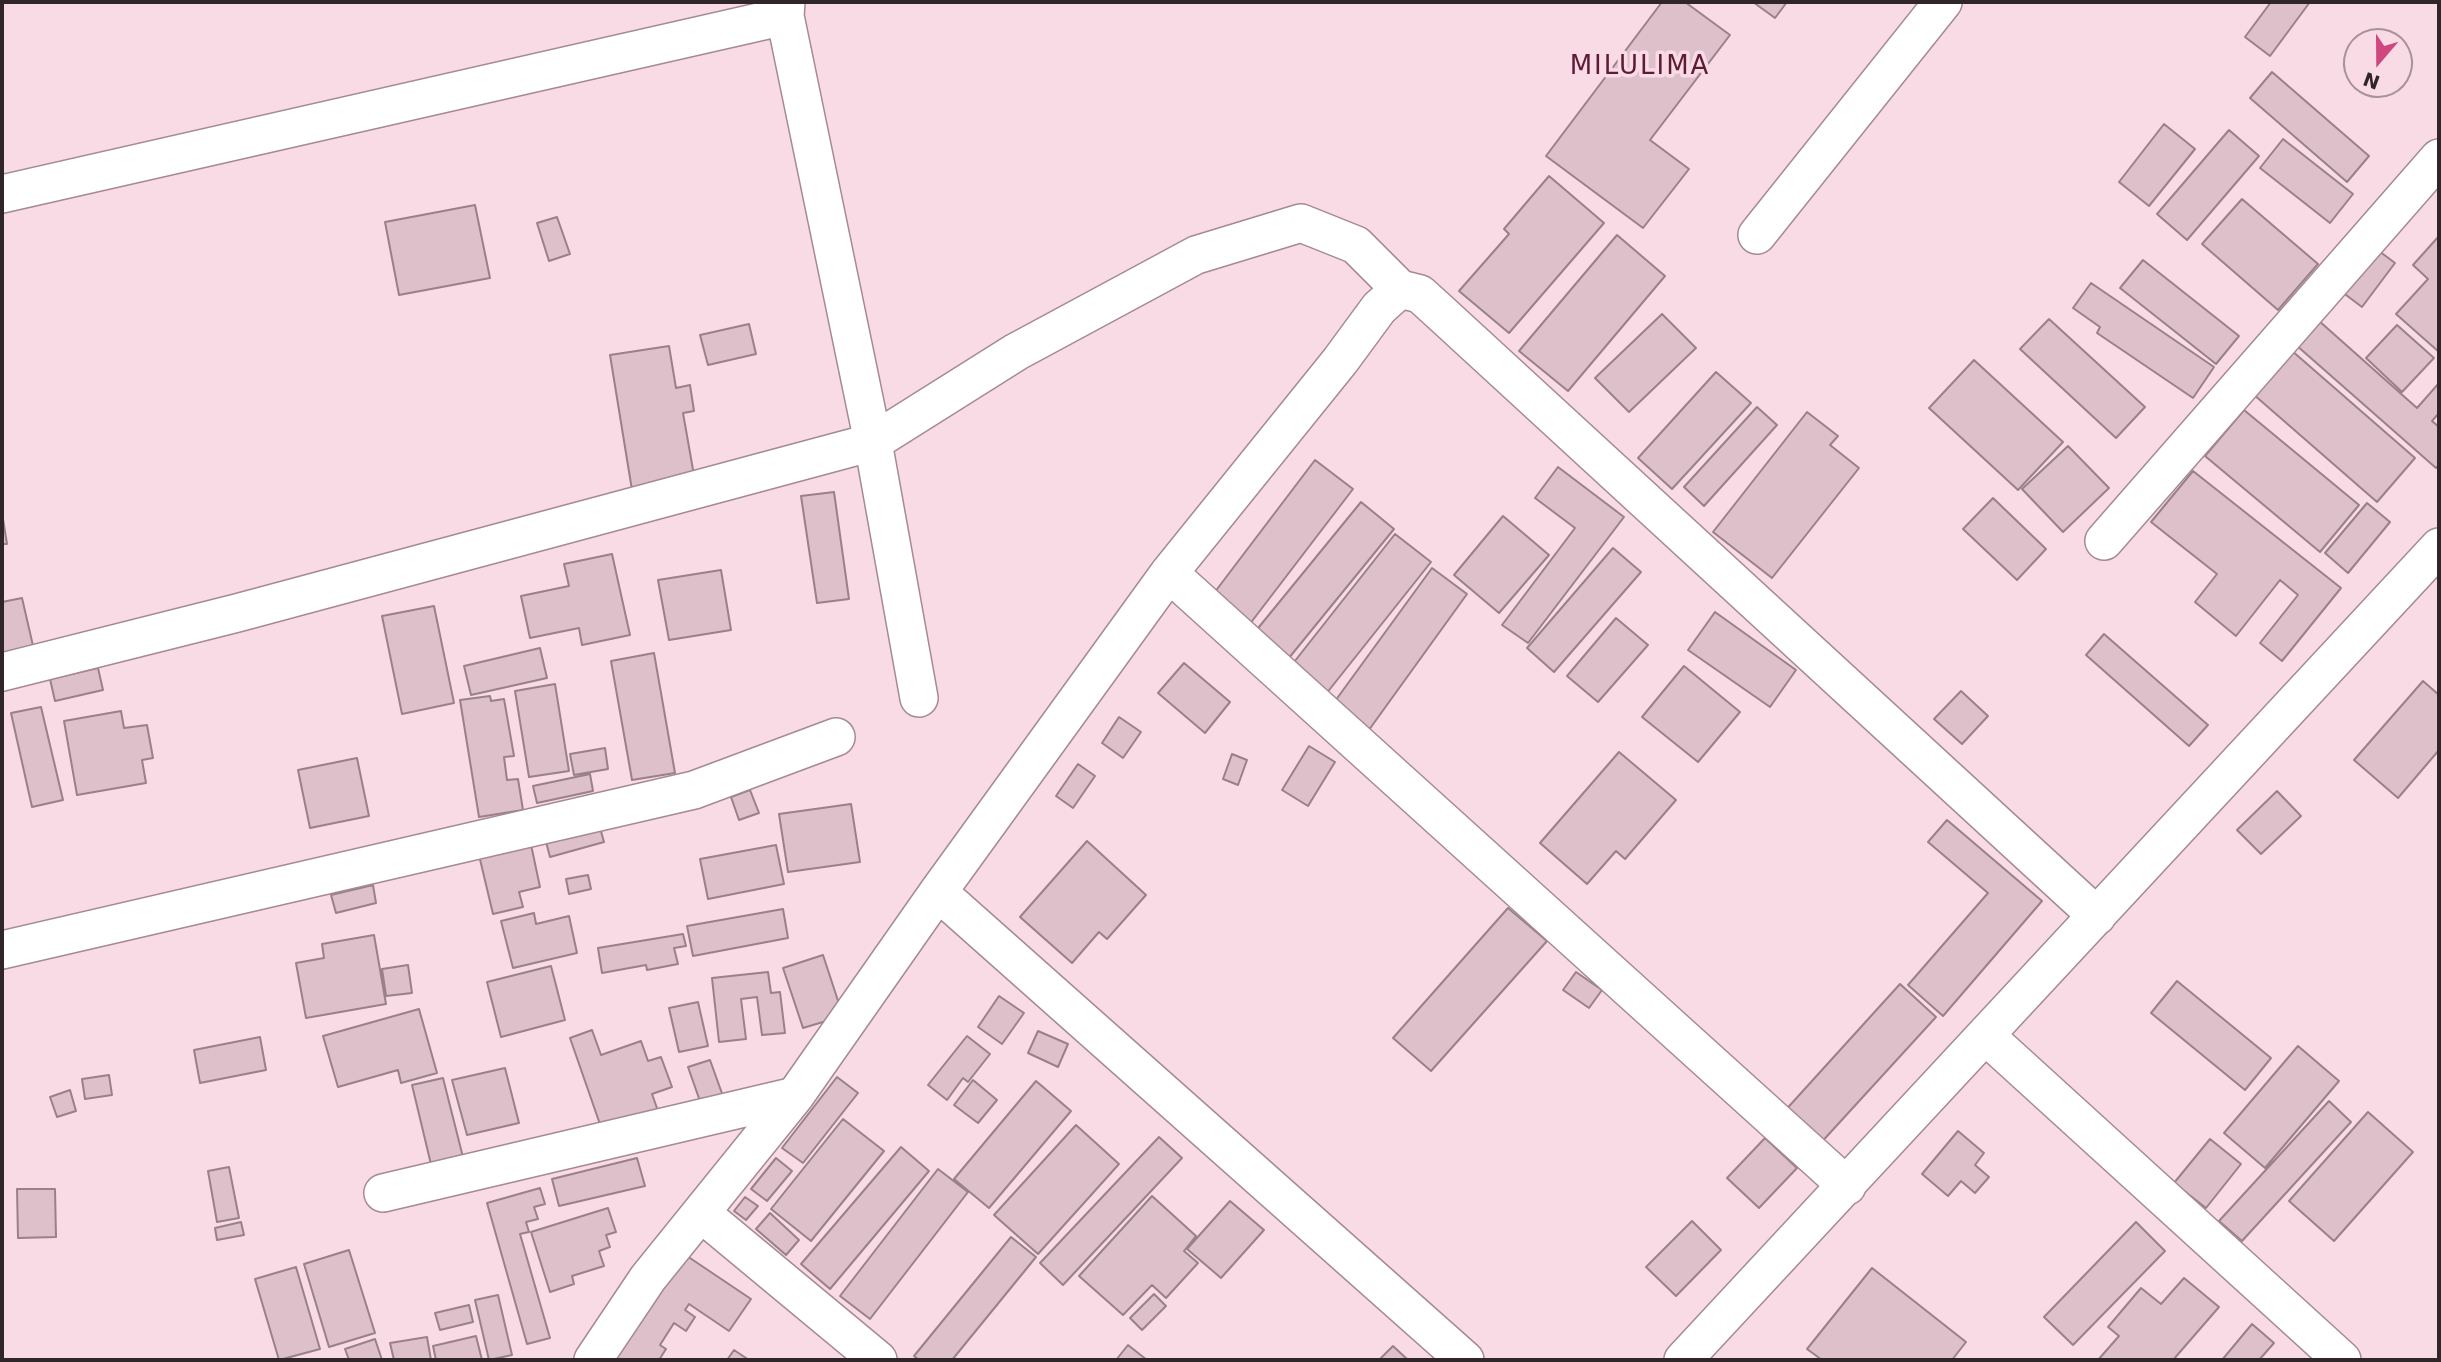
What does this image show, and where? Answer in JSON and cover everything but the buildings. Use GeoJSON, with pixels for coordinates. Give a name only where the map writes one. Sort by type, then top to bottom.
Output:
{"type":"FeatureCollection","features":[{"type":"Feature","properties":{"kind":"street"},"geometry":{"type":"LineString","coordinates":[[1757,235],[1943,2]]}},
{"type":"Feature","properties":{"kind":"street"},"geometry":{"type":"LineString","coordinates":[[2,194],[786,9],[873,442],[919,698]]}},
{"type":"Feature","properties":{"kind":"street"},"geometry":{"type":"LineString","coordinates":[[2104,541],[2439,158]]}},
{"type":"Feature","properties":{"kind":"street"},"geometry":{"type":"LineString","coordinates":[[2,671],[237,613],[873,442],[1016,352],[1196,255],[1301,223],[1356,245],[1400,289],[1420,294],[2097,916]]}},
{"type":"Feature","properties":{"kind":"street"},"geometry":{"type":"LineString","coordinates":[[593,1360],[648,1278],[795,1096],[938,892],[1169,573],[1340,361],[1379,308],[1400,289]]}},
{"type":"Feature","properties":{"kind":"street"},"geometry":{"type":"LineString","coordinates":[[1683,1360],[2439,547]]}},
{"type":"Feature","properties":{"kind":"street"},"geometry":{"type":"LineString","coordinates":[[1169,573],[1847,1186]]}},
{"type":"Feature","properties":{"kind":"street"},"geometry":{"type":"LineString","coordinates":[[2,950],[694,790],[836,737]]}},
{"type":"Feature","properties":{"kind":"street"},"geometry":{"type":"LineString","coordinates":[[938,892],[1465,1360]]}},
{"type":"Feature","properties":{"kind":"street"},"geometry":{"type":"LineString","coordinates":[[1986,1036],[2342,1360]]}},
{"type":"Feature","properties":{"kind":"street"},"geometry":{"type":"LineString","coordinates":[[383,1193],[795,1096]]}},
{"type":"Feature","properties":{"kind":"street"},"geometry":{"type":"LineString","coordinates":[[701,1213],[878,1360]]}},
{"type":"Feature","properties":{"kind":"district","name":"MILULIMA"},"geometry":{"type":"Point","coordinates":[1640,67]}}]}
